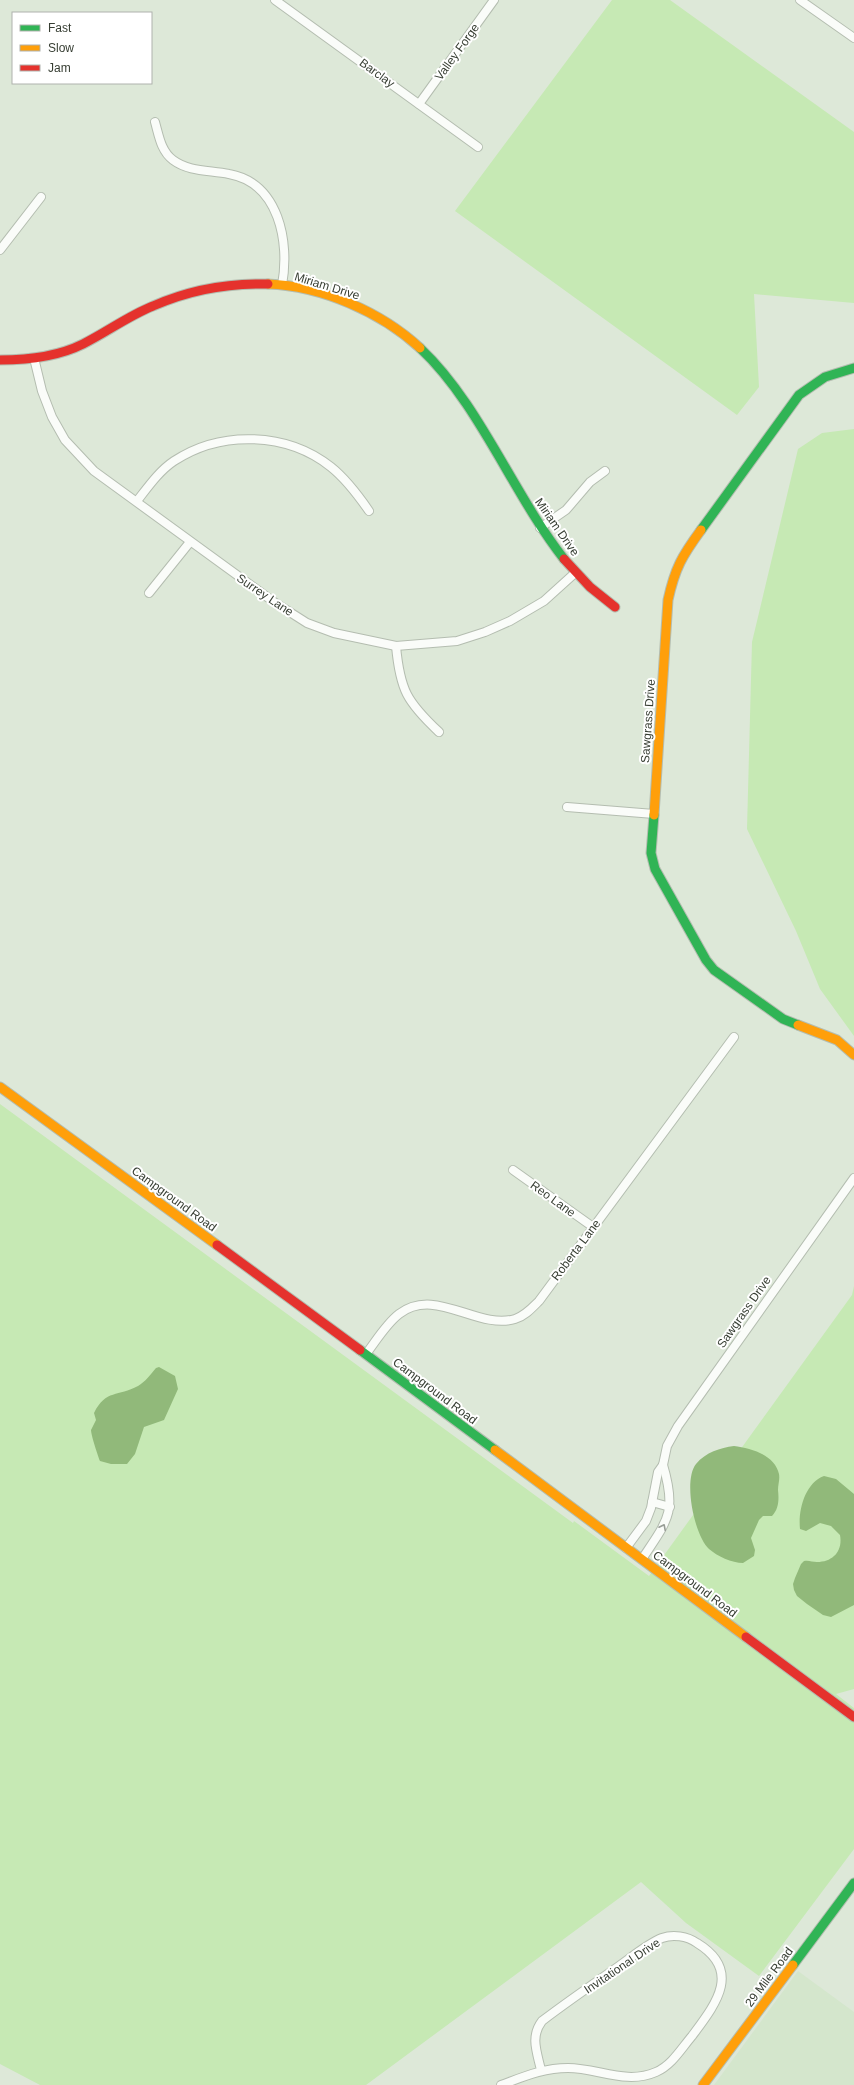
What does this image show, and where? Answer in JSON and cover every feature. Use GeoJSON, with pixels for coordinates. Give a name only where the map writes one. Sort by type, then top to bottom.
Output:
{"type":"FeatureCollection","features":[{"type":"Feature","properties":{"kind":"street","name":"Barclay"},"geometry":{"type":"LineString","coordinates":[[275,0],[478,147]]}},
{"type":"Feature","properties":{"kind":"street","name":"Valley Forge"},"geometry":{"type":"LineString","coordinates":[[419,104],[494,0]]}},
{"type":"Feature","properties":{"kind":"street"},"geometry":{"type":"LineString","coordinates":[[800,0],[854,38]]}},
{"type":"Feature","properties":{"kind":"street"},"geometry":{"type":"LineString","coordinates":[[155,122],[162,148],[172,159],[185,167],[205,172],[230,174],[249,181],[264,194],[278,218],[284,240],[286,264],[282,284]]}},
{"type":"Feature","properties":{"kind":"street"},"geometry":{"type":"LineString","coordinates":[[0,250],[41,197]]}},
{"type":"Feature","properties":{"kind":"street","name":"Miriam Drive"},"geometry":{"type":"LineString","coordinates":[[0,360],[34,358],[73,348],[93,339],[151,306],[185,293],[231,285],[282,284],[327,296],[356,306],[400,332],[434,363],[464,404],[540,528],[575,573],[592,590],[615,607]]}},
{"type":"Feature","properties":{"kind":"street","name":"Surrey Lane"},"geometry":{"type":"LineString","coordinates":[[34,358],[42,391],[52,418],[65,440],[94,471],[274,602],[307,623],[334,633],[396,646],[457,641],[510,622],[544,601],[575,573]]}},
{"type":"Feature","properties":{"kind":"street","name":"Sawgrass Drive"},"geometry":{"type":"LineString","coordinates":[[854,368],[831,373],[815,382],[800,395],[682,556],[673,578],[668,600],[651,853],[655,869],[706,960],[714,970],[783,1019],[837,1040],[854,1055]]}},
{"type":"Feature","properties":{"kind":"street"},"geometry":{"type":"LineString","coordinates":[[137,501],[154,480],[173,462],[193,451],[216,443],[245,439],[274,442],[290,446],[319,459],[332,468],[357,492],[369,511]]}},
{"type":"Feature","properties":{"kind":"street"},"geometry":{"type":"LineString","coordinates":[[540,528],[566,510],[590,482],[605,471]]}},
{"type":"Feature","properties":{"kind":"street"},"geometry":{"type":"LineString","coordinates":[[149,593],[190,542]]}},
{"type":"Feature","properties":{"kind":"street"},"geometry":{"type":"LineString","coordinates":[[396,646],[402,687],[421,715],[439,732]]}},
{"type":"Feature","properties":{"kind":"street"},"geometry":{"type":"LineString","coordinates":[[567,807],[654,814]]}},
{"type":"Feature","properties":{"kind":"street","name":"Roberta Lane"},"geometry":{"type":"LineString","coordinates":[[366,1354],[399,1314],[417,1306],[446,1307],[485,1319],[501,1321],[515,1319],[527,1313],[734,1037]]}},
{"type":"Feature","properties":{"kind":"street","name":"Campground Road"},"geometry":{"type":"LineString","coordinates":[[0,1086],[366,1354],[854,1717]]}},
{"type":"Feature","properties":{"kind":"street","name":"Reo Lane"},"geometry":{"type":"LineString","coordinates":[[513,1170],[593,1227]]}},
{"type":"Feature","properties":{"kind":"street","name":"Sawgrass Drive"},"geometry":{"type":"LineString","coordinates":[[626,1548],[646,1521],[652,1502],[658,1472],[663,1465],[667,1446],[678,1426],[854,1178]]}},
{"type":"Feature","properties":{"kind":"street"},"geometry":{"type":"LineString","coordinates":[[642,1560],[659,1534],[669,1514],[670,1487],[663,1465]]}},
{"type":"Feature","properties":{"kind":"street"},"geometry":{"type":"LineString","coordinates":[[652,1502],[670,1507]]}},
{"type":"Feature","properties":{"kind":"street","name":"29 Mile Road"},"geometry":{"type":"LineString","coordinates":[[703,2085],[854,1883]]}},
{"type":"Feature","properties":{"kind":"street","name":"Invitational Drive"},"geometry":{"type":"LineString","coordinates":[[501,2085],[541,2070],[569,2068],[622,2078],[634,2078],[657,2072],[675,2057],[719,1997],[722,1984],[718,1963],[709,1952],[693,1940],[675,1936],[662,1938],[633,1956],[542,2021],[535,2032],[534,2040],[541,2070]]}},
{"type":"Feature","properties":{"kind":"shaded area"},"geometry":{"type":"Polygon","coordinates":[[[612,0],[670,0],[854,132],[854,303],[754,294],[759,387],[737,415],[455,211],[612,0]]]}},
{"type":"Feature","properties":{"kind":"shaded area"},"geometry":{"type":"Polygon","coordinates":[[[854,429],[854,1036],[820,989],[796,931],[747,829],[752,642],[798,449],[822,433],[854,429]]]}},
{"type":"Feature","properties":{"kind":"shaded area"},"geometry":{"type":"Polygon","coordinates":[[[0,1104],[573,1523],[574,1521],[649,1576],[852,1295],[854,1286],[854,1689],[836,1694],[854,1708],[854,1849],[759,1976],[686,1923],[641,1882],[366,2085],[40,2085],[0,2064],[0,1104]]]}},
{"type":"Feature","properties":{"kind":"shaded area"},"geometry":{"type":"Polygon","coordinates":[[[159,1367],[175,1376],[178,1389],[164,1420],[144,1427],[135,1454],[127,1464],[111,1464],[100,1461],[91,1430],[96,1420],[94,1413],[99,1405],[108,1397],[138,1386],[156,1368],[159,1367]]]}},
{"type":"Feature","properties":{"kind":"shaded area"},"geometry":{"type":"Polygon","coordinates":[[[734,1446],[755,1451],[767,1457],[777,1467],[779,1474],[776,1510],[772,1516],[763,1516],[759,1520],[751,1538],[755,1550],[754,1556],[743,1563],[734,1562],[720,1557],[709,1549],[699,1532],[690,1494],[692,1472],[696,1464],[704,1456],[714,1451],[734,1446]]]}},
{"type":"Feature","properties":{"kind":"shaded area"},"geometry":{"type":"Polygon","coordinates":[[[824,1476],[836,1479],[854,1494],[854,1605],[831,1617],[823,1615],[797,1596],[793,1584],[801,1564],[804,1561],[817,1562],[828,1560],[836,1554],[840,1546],[840,1535],[831,1526],[820,1523],[806,1531],[800,1529],[800,1514],[804,1498],[812,1485],[824,1476]]]}},
{"type":"Feature","properties":{"kind":"shaded area"},"geometry":{"type":"Polygon","coordinates":[[[798,1971],[854,2012],[854,2085],[714,2085],[798,1971]]]}},
{"type":"Feature","properties":{"kind":"traffic: fast"},"geometry":{"type":"LineString","coordinates":[[420,348],[441,370],[460,395],[478,422],[528,506],[564,559]]}},
{"type":"Feature","properties":{"kind":"traffic: fast"},"geometry":{"type":"LineString","coordinates":[[701,530],[799,395],[825,377],[854,368]]}},
{"type":"Feature","properties":{"kind":"traffic: fast"},"geometry":{"type":"LineString","coordinates":[[654,815],[651,853],[655,869],[706,960],[714,970],[783,1019],[798,1025]]}},
{"type":"Feature","properties":{"kind":"traffic: fast"},"geometry":{"type":"LineString","coordinates":[[360,1350],[495,1450]]}},
{"type":"Feature","properties":{"kind":"traffic: fast"},"geometry":{"type":"LineString","coordinates":[[793,1965],[854,1883]]}},
{"type":"Feature","properties":{"kind":"traffic: slow"},"geometry":{"type":"LineString","coordinates":[[268,284],[309,290],[350,303],[387,323],[420,348]]}},
{"type":"Feature","properties":{"kind":"traffic: slow"},"geometry":{"type":"LineString","coordinates":[[654,815],[668,600],[673,579],[680,563],[701,530]]}},
{"type":"Feature","properties":{"kind":"traffic: slow"},"geometry":{"type":"LineString","coordinates":[[798,1025],[837,1040],[854,1055]]}},
{"type":"Feature","properties":{"kind":"traffic: slow"},"geometry":{"type":"LineString","coordinates":[[0,1087],[217,1245]]}},
{"type":"Feature","properties":{"kind":"traffic: slow"},"geometry":{"type":"LineString","coordinates":[[495,1450],[746,1637]]}},
{"type":"Feature","properties":{"kind":"traffic: slow"},"geometry":{"type":"LineString","coordinates":[[703,2085],[793,1965]]}},
{"type":"Feature","properties":{"kind":"traffic: jam"},"geometry":{"type":"LineString","coordinates":[[0,360],[43,357],[63,352],[83,344],[144,310],[167,300],[195,292],[224,286],[268,284]]}},
{"type":"Feature","properties":{"kind":"traffic: jam"},"geometry":{"type":"LineString","coordinates":[[564,559],[590,587],[615,607]]}},
{"type":"Feature","properties":{"kind":"traffic: jam"},"geometry":{"type":"LineString","coordinates":[[217,1245],[360,1350]]}},
{"type":"Feature","properties":{"kind":"traffic: jam"},"geometry":{"type":"LineString","coordinates":[[746,1637],[854,1717]]}}]}
